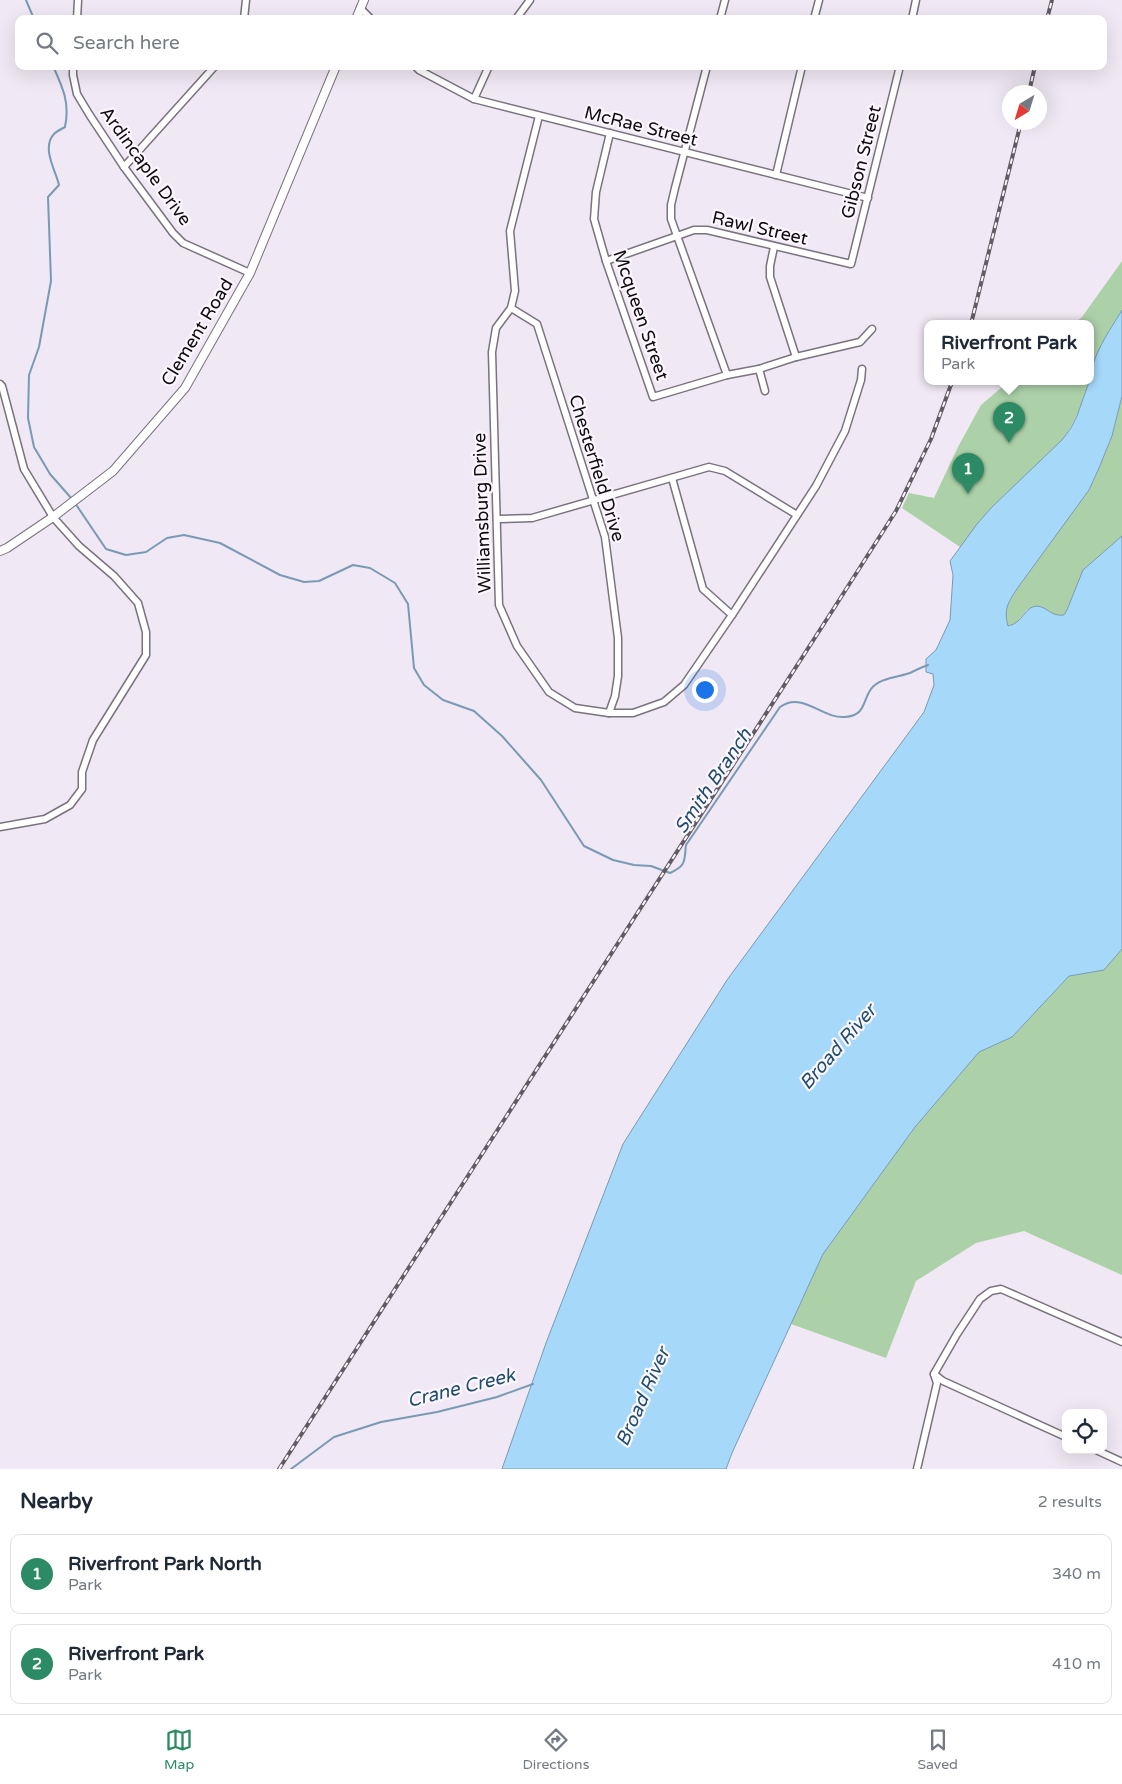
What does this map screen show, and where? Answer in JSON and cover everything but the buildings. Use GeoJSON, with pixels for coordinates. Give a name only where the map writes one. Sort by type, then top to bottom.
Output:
{"type":"FeatureCollection","features":[{"type":"Feature","properties":{"kind":"street"},"geometry":{"type":"LineString","coordinates":[[76,15],[78,0]]}},
{"type":"Feature","properties":{"kind":"street"},"geometry":{"type":"LineString","coordinates":[[244,15],[246,0]]}},
{"type":"Feature","properties":{"kind":"street"},"geometry":{"type":"LineString","coordinates":[[519,15],[530,0]]}},
{"type":"Feature","properties":{"kind":"street"},"geometry":{"type":"LineString","coordinates":[[721,15],[725,0]]}},
{"type":"Feature","properties":{"kind":"street"},"geometry":{"type":"LineString","coordinates":[[815,15],[819,0]]}},
{"type":"Feature","properties":{"kind":"street"},"geometry":{"type":"LineString","coordinates":[[913,15],[916,0]]}},
{"type":"Feature","properties":{"kind":"street"},"geometry":{"type":"LineString","coordinates":[[362,4],[369,15]]}},
{"type":"Feature","properties":{"kind":"street","name":"Ardincaple Drive"},"geometry":{"type":"LineString","coordinates":[[73,70],[77,94],[124,168],[173,233],[184,243],[250,273]]}},
{"type":"Feature","properties":{"kind":"street"},"geometry":{"type":"LineString","coordinates":[[124,168],[211,70]]}},
{"type":"Feature","properties":{"kind":"street","name":"Clement Road"},"geometry":{"type":"LineString","coordinates":[[0,551],[53,517],[113,471],[185,388],[250,273],[334,70]]}},
{"type":"Feature","properties":{"kind":"street","name":"McRae Street"},"geometry":{"type":"LineString","coordinates":[[419,70],[474,100],[868,198]]}},
{"type":"Feature","properties":{"kind":"street"},"geometry":{"type":"LineString","coordinates":[[474,100],[487,70]]}},
{"type":"Feature","properties":{"kind":"street"},"geometry":{"type":"LineString","coordinates":[[706,70],[671,205],[671,219],[727,376]]}},
{"type":"Feature","properties":{"kind":"street"},"geometry":{"type":"LineString","coordinates":[[776,175],[801,70]]}},
{"type":"Feature","properties":{"kind":"street","name":"Gibson Street"},"geometry":{"type":"LineString","coordinates":[[851,264],[899,70]]}},
{"type":"Feature","properties":{"kind":"street","name":"Williamsburg Drive"},"geometry":{"type":"LineString","coordinates":[[539,116],[510,231],[515,291],[511,308],[496,328],[492,352],[499,605],[517,646],[549,692],[575,708],[609,713],[633,712],[664,702],[684,685],[816,486],[845,431],[861,380],[862,369]]}},
{"type":"Feature","properties":{"kind":"street","name":"Mcqueen Street"},"geometry":{"type":"LineString","coordinates":[[610,134],[596,192],[594,219],[606,261],[653,397],[759,369],[796,357],[860,342],[872,330]]}},
{"type":"Feature","properties":{"kind":"street","name":"Rawl Street"},"geometry":{"type":"LineString","coordinates":[[606,261],[694,230],[707,230],[851,264]]}},
{"type":"Feature","properties":{"kind":"street"},"geometry":{"type":"LineString","coordinates":[[774,247],[770,266],[770,278],[796,357]]}},
{"type":"Feature","properties":{"kind":"street","name":"Chesterfield Drive"},"geometry":{"type":"LineString","coordinates":[[511,308],[537,324],[605,536],[618,638],[616,696],[609,713]]}},
{"type":"Feature","properties":{"kind":"street"},"geometry":{"type":"LineString","coordinates":[[759,369],[765,391]]}},
{"type":"Feature","properties":{"kind":"street"},"geometry":{"type":"LineString","coordinates":[[0,827],[45,819],[70,805],[82,789],[82,772],[92,740],[146,655],[146,632],[138,604],[114,576],[80,546],[53,517],[24,469],[1,385]]}},
{"type":"Feature","properties":{"kind":"street"},"geometry":{"type":"LineString","coordinates":[[497,519],[532,518],[709,467],[724,471],[797,515]]}},
{"type":"Feature","properties":{"kind":"street"},"geometry":{"type":"LineString","coordinates":[[672,478],[703,589],[732,615]]}},
{"type":"Feature","properties":{"kind":"street"},"geometry":{"type":"LineString","coordinates":[[917,1469],[937,1383],[934,1374],[980,1299],[991,1291],[1001,1289],[1122,1342]]}},
{"type":"Feature","properties":{"kind":"street"},"geometry":{"type":"LineString","coordinates":[[934,1374],[943,1381],[1062,1435]]}},
{"type":"Feature","properties":{"kind":"street"},"geometry":{"type":"LineString","coordinates":[[1105,1454],[1122,1462]]}},
{"type":"Feature","properties":{"kind":"green space"},"geometry":{"type":"Polygon","coordinates":[[[1122,261],[1122,310],[1097,354],[1094,364],[1094,320],[1079,320],[1122,261]]]}},
{"type":"Feature","properties":{"kind":"green space"},"geometry":{"type":"Polygon","coordinates":[[[1004,385],[1088,385],[1075,419],[1062,440],[992,507],[977,524],[1022,581],[1089,490],[1112,436],[1122,396],[1122,536],[1083,570],[1064,615],[1056,616],[1039,606],[1027,610],[1016,623],[1007,627],[1006,609],[1018,586],[902,508],[909,493],[934,498],[958,447],[981,405],[1004,385]]]}},
{"type":"Feature","properties":{"kind":"green space"},"geometry":{"type":"Polygon","coordinates":[[[1122,949],[1122,1275],[1024,1231],[976,1243],[916,1281],[886,1358],[791,1324],[823,1254],[915,1127],[979,1052],[1012,1037],[1069,976],[1104,970],[1122,949]]]}},
{"type":"Feature","properties":{"kind":"water","name":"Broad River"},"geometry":{"type":"Polygon","coordinates":[[[1122,310],[1122,396],[1112,436],[1089,490],[1015,591],[1006,614],[1008,626],[1018,621],[1030,608],[1037,606],[1056,615],[1064,615],[1083,570],[1122,536],[1122,949],[1104,970],[1069,976],[1012,1037],[979,1052],[915,1127],[823,1254],[726,1469],[502,1469],[546,1343],[623,1144],[727,980],[924,712],[934,685],[933,674],[926,672],[926,659],[936,650],[950,620],[953,575],[950,561],[992,507],[1062,440],[1071,428],[1088,385],[1094,385],[1094,361],[1122,310]]]}},
{"type":"Feature","properties":{"kind":"waterway","name":"Smith Branch"},"geometry":{"type":"LineString","coordinates":[[26,0],[32,15]]}},
{"type":"Feature","properties":{"kind":"waterway","name":"Smith Branch"},"geometry":{"type":"LineString","coordinates":[[55,70],[65,96],[67,110],[65,127],[54,134],[49,146],[50,160],[59,185],[48,197],[51,281],[39,347],[29,375],[28,418],[34,447],[50,474],[72,499]]}},
{"type":"Feature","properties":{"kind":"waterway","name":"Smith Branch"},"geometry":{"type":"LineString","coordinates":[[75,503],[106,549],[126,555],[146,552],[167,538],[184,535],[220,543],[280,575],[304,582],[319,581],[353,565],[370,568],[395,583],[408,604],[414,668],[424,685],[443,700],[474,711],[502,736],[541,780],[584,846],[613,860],[634,865],[651,866],[670,873],[679,868],[684,862],[686,845],[780,707],[788,703],[797,702],[828,714],[845,717],[852,716],[860,711],[871,689],[879,682],[910,673],[928,665]]}},
{"type":"Feature","properties":{"kind":"waterway","name":"Crane Creek"},"geometry":{"type":"LineString","coordinates":[[291,1469],[334,1437],[381,1422],[437,1412],[497,1397],[533,1384]]}},
{"type":"Feature","properties":{"kind":"railway"},"geometry":{"type":"LineString","coordinates":[[1048,15],[1052,0]]}},
{"type":"Feature","properties":{"kind":"railway"},"geometry":{"type":"LineString","coordinates":[[1031,85],[1034,70]]}},
{"type":"Feature","properties":{"kind":"railway"},"geometry":{"type":"LineString","coordinates":[[972,320],[1019,130]]}},
{"type":"Feature","properties":{"kind":"railway"},"geometry":{"type":"LineString","coordinates":[[279,1469],[896,511],[931,439],[951,385]]}},
{"type":"Feature","properties":{"kind":"place","name":"Riverfront Park"},"geometry":{"type":"Point","coordinates":[1009,443]}},
{"type":"Feature","properties":{"kind":"place","name":"Riverfront Park North"},"geometry":{"type":"Point","coordinates":[968,494]}}]}
